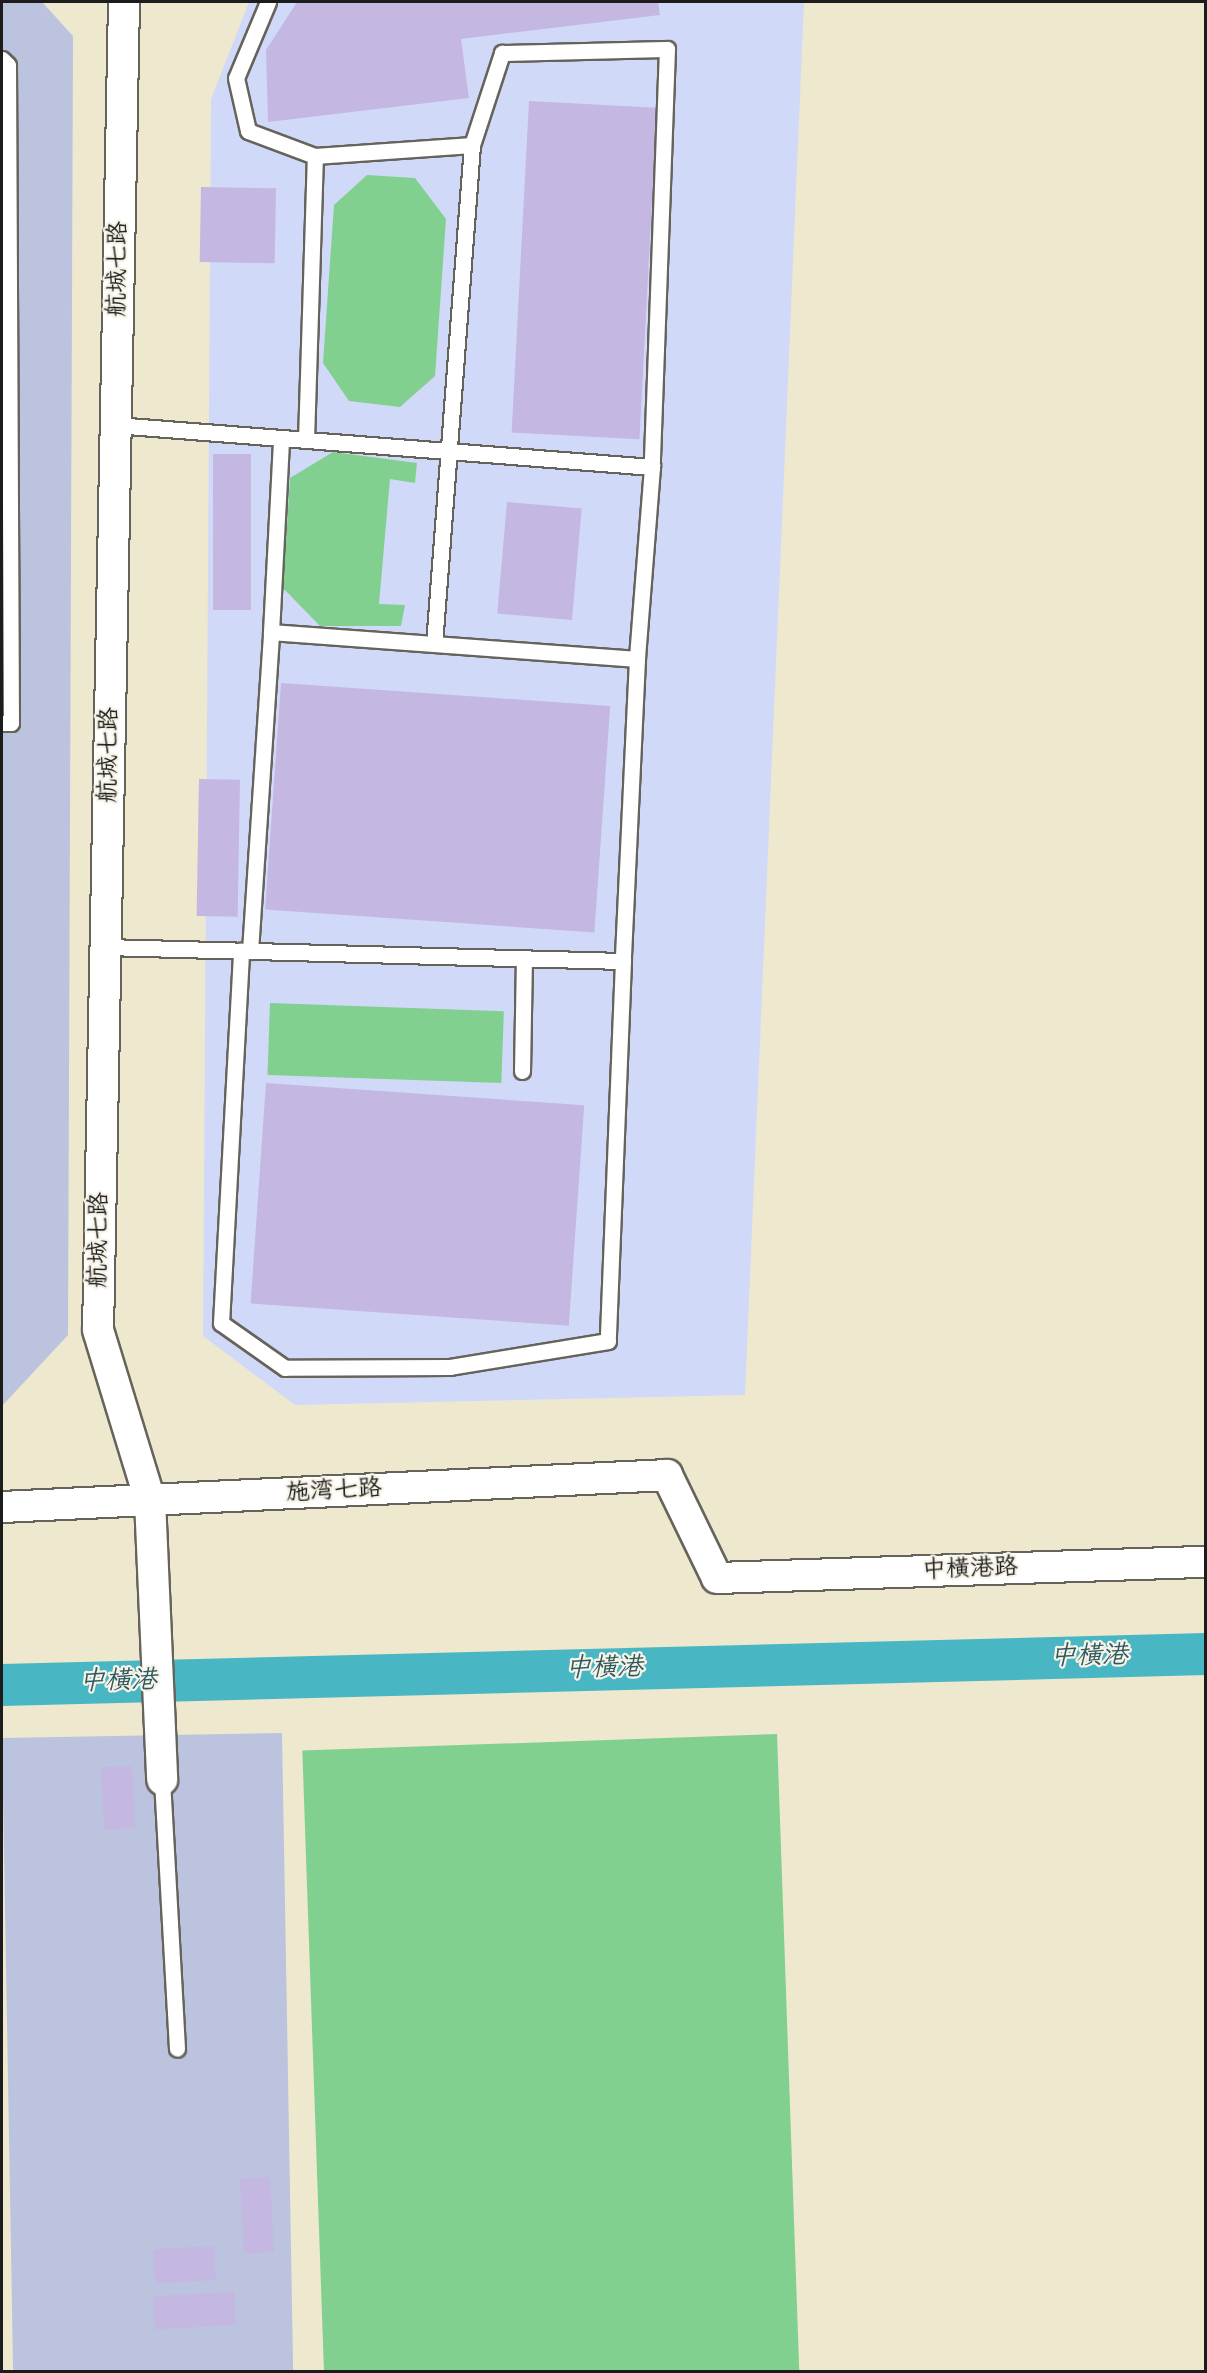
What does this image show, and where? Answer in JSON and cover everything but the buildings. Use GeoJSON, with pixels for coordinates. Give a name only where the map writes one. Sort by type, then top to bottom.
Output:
{"type":"FeatureCollection","features":[{"type":"Feature","properties":{"kind":"street","name":"航城七路"},"geometry":{"type":"LineString","coordinates":[[124,2],[98,1330],[150,1500],[162,1780]]}},
{"type":"Feature","properties":{"kind":"street","name":"施湾七路"},"geometry":{"type":"LineString","coordinates":[[2,1507],[667,1475],[717,1578],[735,1578]]}},
{"type":"Feature","properties":{"kind":"street","name":"中横港路"},"geometry":{"type":"LineString","coordinates":[[735,1578],[1206,1562]]}},
{"type":"Feature","properties":{"kind":"lane"},"geometry":{"type":"LineString","coordinates":[[268,2],[236,78],[248,131],[315,156],[472,145]]}},
{"type":"Feature","properties":{"kind":"lane"},"geometry":{"type":"LineString","coordinates":[[281,439],[271,632],[245,951],[221,1323],[285,1368],[450,1367],[608,1341],[638,659],[652,467],[667,49],[502,53],[472,145],[434,644]]}},
{"type":"Feature","properties":{"kind":"lane"},"geometry":{"type":"LineString","coordinates":[[2,59],[8,65],[11,699],[11,723],[2,723]]}},
{"type":"Feature","properties":{"kind":"lane"},"geometry":{"type":"LineString","coordinates":[[306,440],[315,156]]}},
{"type":"Feature","properties":{"kind":"lane"},"geometry":{"type":"LineString","coordinates":[[115,425],[652,467]]}},
{"type":"Feature","properties":{"kind":"lane"},"geometry":{"type":"LineString","coordinates":[[271,632],[638,659]]}},
{"type":"Feature","properties":{"kind":"lane"},"geometry":{"type":"LineString","coordinates":[[105,947],[623,962]]}},
{"type":"Feature","properties":{"kind":"lane"},"geometry":{"type":"LineString","coordinates":[[522,1071],[524,959]]}},
{"type":"Feature","properties":{"kind":"lane"},"geometry":{"type":"LineString","coordinates":[[162,1780],[177,2049]]}},
{"type":"Feature","properties":{"kind":"shaded area"},"geometry":{"type":"Polygon","coordinates":[[[2,2],[42,2],[73,36],[68,1335],[2,1406],[2,2]]]}},
{"type":"Feature","properties":{"kind":"shaded area"},"geometry":{"type":"Polygon","coordinates":[[[249,2],[804,2],[745,1395],[295,1405],[203,1336],[211,99],[249,2]]]}},
{"type":"Feature","properties":{"kind":"shaded area"},"geometry":{"type":"Polygon","coordinates":[[[282,1733],[293,2371],[13,2372],[2,1738],[282,1733]]]}},
{"type":"Feature","properties":{"kind":"green space"},"geometry":{"type":"Polygon","coordinates":[[[367,175],[415,178],[446,219],[435,376],[400,407],[349,401],[323,363],[334,205],[367,175]]]}},
{"type":"Feature","properties":{"kind":"green space"},"geometry":{"type":"Polygon","coordinates":[[[333,452],[417,463],[415,483],[390,479],[379,604],[405,605],[401,626],[320,626],[283,588],[290,478],[333,452]]]}},
{"type":"Feature","properties":{"kind":"green space"},"geometry":{"type":"Polygon","coordinates":[[[270,1003],[504,1011],[501,1083],[267,1075],[270,1003]]]}},
{"type":"Feature","properties":{"kind":"green space"},"geometry":{"type":"Polygon","coordinates":[[[777,1734],[799,2371],[324,2372],[302,1751],[777,1734]]]}},
{"type":"Feature","properties":{"kind":"waterway","name":"中横港"},"geometry":{"type":"LineString","coordinates":[[2,1685],[1206,1654]]}}]}
